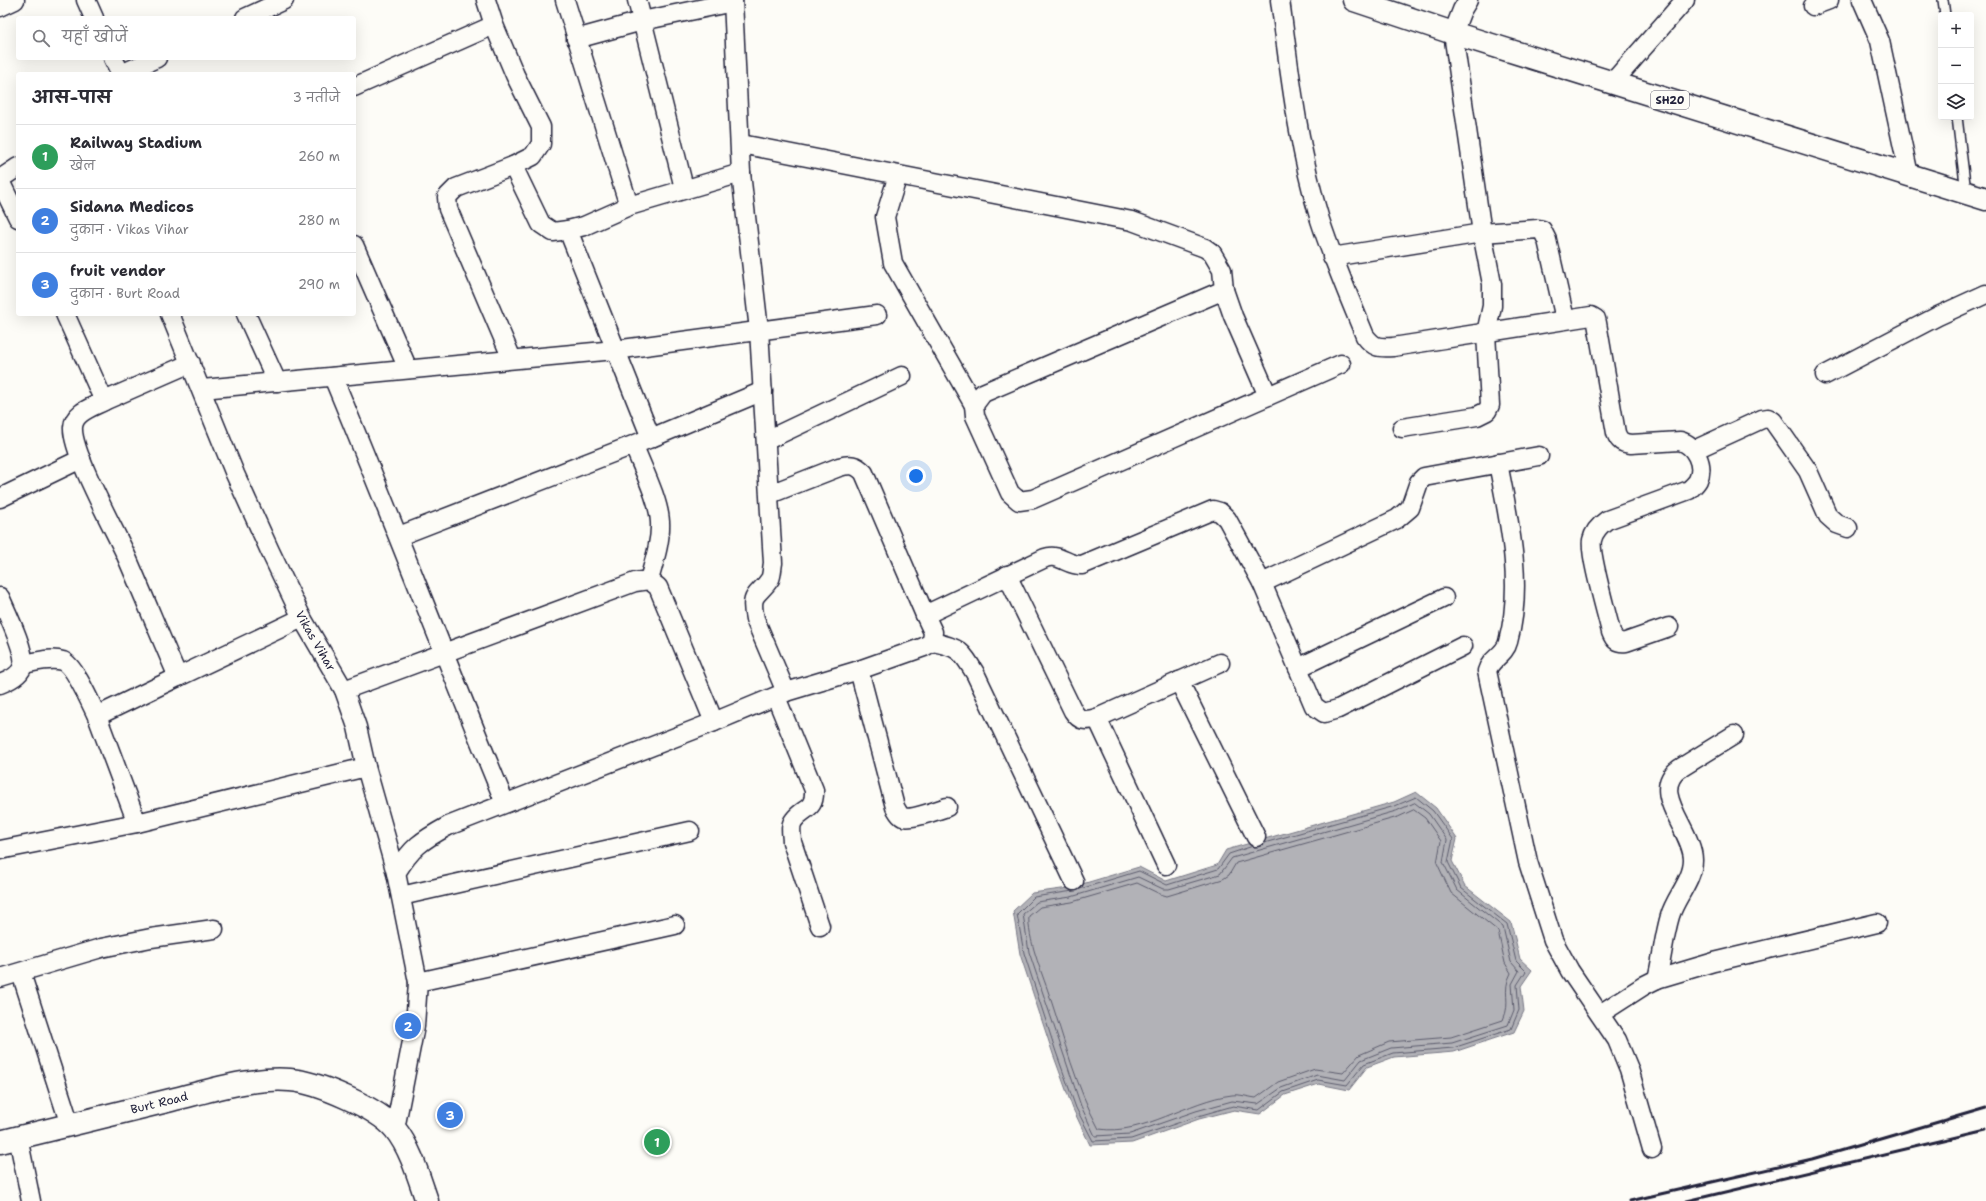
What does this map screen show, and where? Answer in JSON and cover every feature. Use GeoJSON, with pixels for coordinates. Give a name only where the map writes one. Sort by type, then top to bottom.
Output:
{"type":"FeatureCollection","features":[{"type":"Feature","properties":{"kind":"main road","name":"SH20"},"geometry":{"type":"LineString","coordinates":[[1354,0],[1453,33],[1976,196]]}},
{"type":"Feature","properties":{"kind":"main road","name":"Burt Road"},"geometry":{"type":"LineString","coordinates":[[9,1140],[259,1081],[290,1080],[320,1087],[369,1108],[395,1129]]}},
{"type":"Feature","properties":{"kind":"main road"},"geometry":{"type":"LineString","coordinates":[[395,1129],[414,1163],[427,1201]]}},
{"type":"Feature","properties":{"kind":"street"},"geometry":{"type":"LineString","coordinates":[[0,6],[15,0]]}},
{"type":"Feature","properties":{"kind":"street"},"geometry":{"type":"LineString","coordinates":[[86,0],[93,16]]}},
{"type":"Feature","properties":{"kind":"street"},"geometry":{"type":"LineString","coordinates":[[249,16],[284,0]]}},
{"type":"Feature","properties":{"kind":"street"},"geometry":{"type":"LineString","coordinates":[[486,0],[494,26],[540,127],[541,144],[533,156],[513,166],[456,188],[447,197],[448,209],[512,359]]}},
{"type":"Feature","properties":{"kind":"street"},"geometry":{"type":"LineString","coordinates":[[565,0],[629,206]]}},
{"type":"Feature","properties":{"kind":"street"},"geometry":{"type":"LineString","coordinates":[[637,0],[684,188]]}},
{"type":"Feature","properties":{"kind":"street"},"geometry":{"type":"LineString","coordinates":[[1280,0],[1295,114],[1320,218],[1332,257],[1365,336],[1371,344],[1376,346],[1393,347],[1486,333],[1586,315],[1596,319],[1616,433],[1619,440],[1623,443],[1631,444],[1680,441],[1687,443],[1694,450],[1699,462],[1700,473],[1697,481],[1689,490],[1607,520],[1600,525],[1595,532],[1592,541],[1594,560],[1611,632],[1616,640],[1620,643],[1626,642],[1669,627]]}},
{"type":"Feature","properties":{"kind":"street"},"geometry":{"type":"LineString","coordinates":[[1402,428],[1478,416],[1487,411],[1490,405],[1486,333],[1492,306],[1492,284],[1482,233],[1453,33],[1462,10],[1468,0]]}},
{"type":"Feature","properties":{"kind":"street"},"geometry":{"type":"LineString","coordinates":[[1613,82],[1685,0]]}},
{"type":"Feature","properties":{"kind":"street"},"geometry":{"type":"LineString","coordinates":[[1862,0],[1880,41],[1909,175]]}},
{"type":"Feature","properties":{"kind":"street"},"geometry":{"type":"LineString","coordinates":[[576,38],[642,21],[733,1],[741,173],[759,330],[767,440],[773,563],[770,578],[754,597],[753,607],[755,619],[814,790],[814,800],[811,806],[794,820],[791,829],[792,842],[820,926]]}},
{"type":"Feature","properties":{"kind":"street"},"geometry":{"type":"LineString","coordinates":[[356,87],[494,26]]}},
{"type":"Feature","properties":{"kind":"street"},"geometry":{"type":"LineString","coordinates":[[114,60],[120,72]]}},
{"type":"Feature","properties":{"kind":"street"},"geometry":{"type":"LineString","coordinates":[[126,72],[152,60]]}},
{"type":"Feature","properties":{"kind":"street"},"geometry":{"type":"LineString","coordinates":[[740,144],[1132,221],[1212,253],[1222,270],[1224,290],[1268,396]]}},
{"type":"Feature","properties":{"kind":"street"},"geometry":{"type":"LineString","coordinates":[[513,166],[541,224],[553,232],[584,226],[629,206],[684,188],[741,173]]}},
{"type":"Feature","properties":{"kind":"street"},"geometry":{"type":"LineString","coordinates":[[16,168],[0,180],[16,214]]}},
{"type":"Feature","properties":{"kind":"street"},"geometry":{"type":"LineString","coordinates":[[898,175],[885,217],[893,263],[974,404],[974,416],[1010,493],[1019,501],[1033,499],[1341,364]]}},
{"type":"Feature","properties":{"kind":"street"},"geometry":{"type":"LineString","coordinates":[[1332,257],[1482,233],[1533,228],[1542,230],[1547,240],[1565,319]]}},
{"type":"Feature","properties":{"kind":"street"},"geometry":{"type":"LineString","coordinates":[[568,230],[651,438]]}},
{"type":"Feature","properties":{"kind":"street"},"geometry":{"type":"LineString","coordinates":[[356,250],[408,369]]}},
{"type":"Feature","properties":{"kind":"street"},"geometry":{"type":"LineString","coordinates":[[974,404],[983,393],[1224,290]]}},
{"type":"Feature","properties":{"kind":"street"},"geometry":{"type":"LineString","coordinates":[[1825,376],[1938,316],[1986,294]]}},
{"type":"Feature","properties":{"kind":"street"},"geometry":{"type":"LineString","coordinates":[[202,389],[615,350],[877,315]]}},
{"type":"Feature","properties":{"kind":"street"},"geometry":{"type":"LineString","coordinates":[[66,316],[104,401]]}},
{"type":"Feature","properties":{"kind":"street","name":"Vikas Vihar"},"geometry":{"type":"LineString","coordinates":[[171,316],[192,363],[235,474],[302,618],[344,690],[357,727],[366,767],[396,874],[418,982],[415,1026],[395,1129]]}},
{"type":"Feature","properties":{"kind":"street"},"geometry":{"type":"LineString","coordinates":[[247,316],[277,382]]}},
{"type":"Feature","properties":{"kind":"street"},"geometry":{"type":"LineString","coordinates":[[178,677],[126,555],[81,459],[73,437],[73,425],[81,412],[192,363]]}},
{"type":"Feature","properties":{"kind":"street"},"geometry":{"type":"LineString","coordinates":[[767,440],[902,376]]}},
{"type":"Feature","properties":{"kind":"street"},"geometry":{"type":"LineString","coordinates":[[333,377],[399,536],[443,653],[505,802]]}},
{"type":"Feature","properties":{"kind":"street"},"geometry":{"type":"LineString","coordinates":[[399,536],[634,446],[763,391]]}},
{"type":"Feature","properties":{"kind":"street"},"geometry":{"type":"LineString","coordinates":[[1694,450],[1762,419],[1768,418],[1774,421],[1808,471],[1828,516],[1837,524],[1848,528]]}},
{"type":"Feature","properties":{"kind":"street"},"geometry":{"type":"LineString","coordinates":[[634,446],[652,493],[660,522],[656,551],[649,580]]}},
{"type":"Feature","properties":{"kind":"street"},"geometry":{"type":"LineString","coordinates":[[1262,583],[1397,519],[1410,508],[1419,482],[1424,478],[1539,456]]}},
{"type":"Feature","properties":{"kind":"street"},"geometry":{"type":"LineString","coordinates":[[0,498],[81,459]]}},
{"type":"Feature","properties":{"kind":"street"},"geometry":{"type":"LineString","coordinates":[[1498,463],[1513,543],[1514,601],[1508,644],[1501,655],[1489,665],[1488,671],[1528,862],[1553,940],[1570,971],[1618,1040],[1629,1069],[1652,1149]]}},
{"type":"Feature","properties":{"kind":"street"},"geometry":{"type":"LineString","coordinates":[[770,494],[839,467],[850,464],[859,467],[864,473],[933,632],[932,642]]}},
{"type":"Feature","properties":{"kind":"street"},"geometry":{"type":"LineString","coordinates":[[925,615],[1007,575],[1053,556],[1060,557],[1073,565],[1082,565],[1213,510],[1220,512],[1227,520],[1262,583],[1314,706],[1324,713],[1338,709],[1463,646]]}},
{"type":"Feature","properties":{"kind":"street"},"geometry":{"type":"LineString","coordinates":[[1007,575],[1073,712],[1077,718],[1084,721],[1097,718],[1220,663]]}},
{"type":"Feature","properties":{"kind":"street"},"geometry":{"type":"LineString","coordinates":[[344,690],[635,582],[649,580],[658,587],[714,722]]}},
{"type":"Feature","properties":{"kind":"street"},"geometry":{"type":"LineString","coordinates":[[0,597],[21,649],[23,664],[17,674],[0,684]]}},
{"type":"Feature","properties":{"kind":"street"},"geometry":{"type":"LineString","coordinates":[[1298,668],[1444,598]]}},
{"type":"Feature","properties":{"kind":"street"},"geometry":{"type":"LineString","coordinates":[[97,716],[302,618]]}},
{"type":"Feature","properties":{"kind":"street"},"geometry":{"type":"LineString","coordinates":[[396,874],[408,853],[424,839],[448,826],[505,802],[781,695],[859,670],[924,647],[932,642],[951,646],[964,654],[975,673],[1074,881]]}},
{"type":"Feature","properties":{"kind":"street"},"geometry":{"type":"LineString","coordinates":[[23,664],[53,660],[65,661],[73,670],[97,716],[137,822]]}},
{"type":"Feature","properties":{"kind":"street"},"geometry":{"type":"LineString","coordinates":[[859,670],[895,807],[899,814],[904,817],[910,817],[947,808]]}},
{"type":"Feature","properties":{"kind":"street"},"geometry":{"type":"LineString","coordinates":[[1179,681],[1256,837]]}},
{"type":"Feature","properties":{"kind":"street"},"geometry":{"type":"LineString","coordinates":[[1097,718],[1166,865]]}},
{"type":"Feature","properties":{"kind":"street"},"geometry":{"type":"LineString","coordinates":[[1657,979],[1670,916],[1689,877],[1693,861],[1692,848],[1667,792],[1668,782],[1671,775],[1679,769],[1734,735]]}},
{"type":"Feature","properties":{"kind":"street"},"geometry":{"type":"LineString","coordinates":[[0,850],[137,822],[366,767]]}},
{"type":"Feature","properties":{"kind":"street"},"geometry":{"type":"LineString","coordinates":[[401,896],[690,831]]}},
{"type":"Feature","properties":{"kind":"street"},"geometry":{"type":"LineString","coordinates":[[1600,1014],[1645,984],[1657,979],[1714,962],[1877,923]]}},
{"type":"Feature","properties":{"kind":"street"},"geometry":{"type":"LineString","coordinates":[[418,982],[675,925]]}},
{"type":"Feature","properties":{"kind":"street"},"geometry":{"type":"LineString","coordinates":[[0,978],[101,948],[151,938],[214,929]]}},
{"type":"Feature","properties":{"kind":"street"},"geometry":{"type":"LineString","coordinates":[[21,972],[70,1125]]}},
{"type":"Feature","properties":{"kind":"street"},"geometry":{"type":"LineString","coordinates":[[9,1140],[31,1201]]}},
{"type":"Feature","properties":{"kind":"lane"},"geometry":{"type":"LineString","coordinates":[[1943,0],[1945,12]]}},
{"type":"Feature","properties":{"kind":"lane"},"geometry":{"type":"LineString","coordinates":[[1958,120],[1976,196]]}},
{"type":"Feature","properties":{"kind":"water"},"geometry":{"type":"Polygon","coordinates":[[[1416,792],[1436,808],[1457,839],[1452,861],[1465,886],[1511,922],[1520,959],[1532,970],[1521,986],[1524,1011],[1514,1032],[1454,1052],[1394,1057],[1367,1067],[1349,1090],[1319,1084],[1285,1095],[1260,1114],[1234,1110],[1199,1119],[1132,1143],[1090,1145],[1073,1109],[1020,954],[1013,911],[1032,893],[1069,888],[1139,867],[1166,881],[1217,865],[1226,850],[1394,802],[1416,792]]]}},
{"type":"Feature","properties":{"kind":"railway"},"geometry":{"type":"LineString","coordinates":[[1630,1201],[1812,1159],[1986,1108]]}},
{"type":"Feature","properties":{"kind":"railway"},"geometry":{"type":"LineString","coordinates":[[1687,1201],[1986,1130]]}},
{"type":"Feature","properties":{"kind":"place","name":"Sidana Medicos"},"geometry":{"type":"Point","coordinates":[408,1026]}},
{"type":"Feature","properties":{"kind":"place","name":"fruit vendor"},"geometry":{"type":"Point","coordinates":[450,1115]}},
{"type":"Feature","properties":{"kind":"place","name":"Railway Stadium"},"geometry":{"type":"Point","coordinates":[657,1142]}}]}
